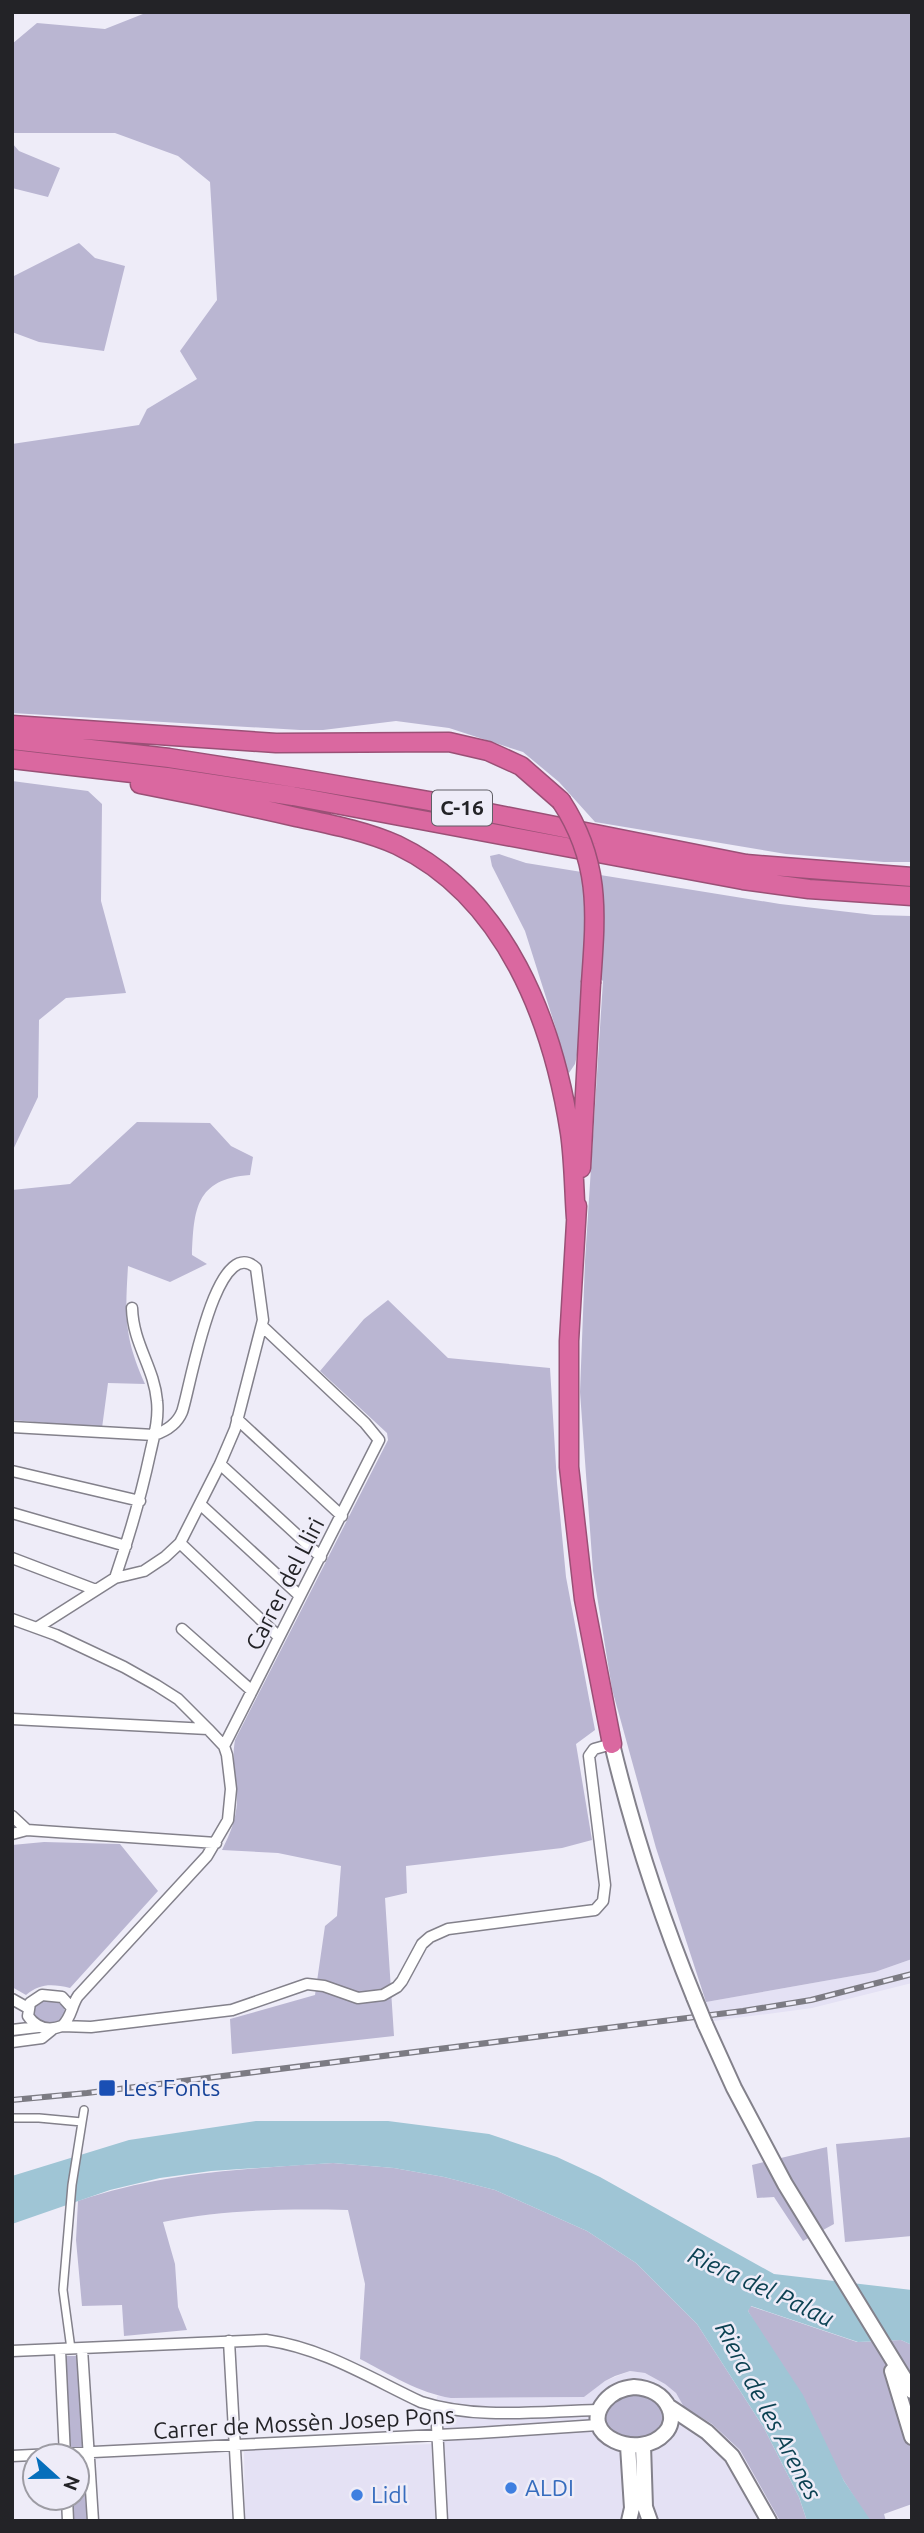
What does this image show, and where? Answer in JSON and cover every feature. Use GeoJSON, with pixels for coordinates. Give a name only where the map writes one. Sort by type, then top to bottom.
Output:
{"type":"FeatureCollection","features":[{"type":"Feature","properties":{"kind":"highway"},"geometry":{"type":"LineString","coordinates":[[12,725],[289,744],[449,742],[505,757],[535,776],[561,801],[572,818],[590,864],[595,909],[583,1150],[569,1341],[569,1467],[584,1599],[611,1744]]}},
{"type":"Feature","properties":{"kind":"highway","name":"C-16"},"geometry":{"type":"LineString","coordinates":[[12,740],[169,758],[296,778],[429,801],[746,864],[912,877]]}},
{"type":"Feature","properties":{"kind":"highway","name":"C-16"},"geometry":{"type":"LineString","coordinates":[[12,759],[167,777],[293,796],[743,880],[809,890],[912,896]]}},
{"type":"Feature","properties":{"kind":"highway"},"geometry":{"type":"LineString","coordinates":[[31,761],[88,776],[248,806],[373,836],[397,845],[451,880],[493,925],[527,985],[543,1023],[557,1066],[568,1126],[576,1218]]}},
{"type":"Feature","properties":{"kind":"main road"},"geometry":{"type":"LineString","coordinates":[[611,1744],[659,1909],[705,2024],[764,2147],[807,2223],[908,2385],[912,2437]]}},
{"type":"Feature","properties":{"kind":"main road"},"geometry":{"type":"LineString","coordinates":[[882,2344],[908,2385]]}},
{"type":"Feature","properties":{"kind":"main road"},"geometry":{"type":"LineString","coordinates":[[700,2428],[683,2427],[665,2433],[651,2444],[628,2446],[607,2436],[598,2418],[608,2397],[616,2391],[634,2387],[654,2392],[668,2406],[700,2428],[715,2439],[732,2456],[769,2521]]}},
{"type":"Feature","properties":{"kind":"main road"},"geometry":{"type":"LineString","coordinates":[[665,2433],[671,2421],[668,2406]]}},
{"type":"Feature","properties":{"kind":"main road"},"geometry":{"type":"LineString","coordinates":[[643,2445],[645,2499],[650,2521]]}},
{"type":"Feature","properties":{"kind":"main road"},"geometry":{"type":"LineString","coordinates":[[628,2446],[632,2508],[629,2521]]}},
{"type":"Feature","properties":{"kind":"street"},"geometry":{"type":"LineString","coordinates":[[12,1427],[154,1435],[168,1429],[182,1412],[208,1310],[225,1278],[241,1264],[256,1268],[263,1321],[237,1419],[220,1464],[180,1543],[144,1571],[115,1578],[38,1627]]}},
{"type":"Feature","properties":{"kind":"street"},"geometry":{"type":"LineString","coordinates":[[115,1578],[140,1501],[154,1435],[157,1403],[154,1383],[132,1326],[132,1308]]}},
{"type":"Feature","properties":{"kind":"street","name":"Carrer del Lliri"},"geometry":{"type":"LineString","coordinates":[[224,1746],[379,1440],[365,1423],[262,1326]]}},
{"type":"Feature","properties":{"kind":"street"},"geometry":{"type":"LineString","coordinates":[[237,1419],[342,1516]]}},
{"type":"Feature","properties":{"kind":"street"},"geometry":{"type":"LineString","coordinates":[[220,1464],[321,1556]]}},
{"type":"Feature","properties":{"kind":"street"},"geometry":{"type":"LineString","coordinates":[[12,1471],[140,1501]]}},
{"type":"Feature","properties":{"kind":"street"},"geometry":{"type":"LineString","coordinates":[[200,1504],[300,1596]]}},
{"type":"Feature","properties":{"kind":"street"},"geometry":{"type":"LineString","coordinates":[[12,1513],[126,1546]]}},
{"type":"Feature","properties":{"kind":"street"},"geometry":{"type":"LineString","coordinates":[[180,1543],[279,1637]]}},
{"type":"Feature","properties":{"kind":"street"},"geometry":{"type":"LineString","coordinates":[[12,1558],[96,1590]]}},
{"type":"Feature","properties":{"kind":"street"},"geometry":{"type":"LineString","coordinates":[[12,1619],[38,1627],[124,1667],[178,1699],[224,1746],[231,1789],[228,1820],[207,1856],[82,1992],[71,2007],[69,2018],[37,2040],[12,2042]]}},
{"type":"Feature","properties":{"kind":"street"},"geometry":{"type":"LineString","coordinates":[[182,1629],[252,1691]]}},
{"type":"Feature","properties":{"kind":"street"},"geometry":{"type":"LineString","coordinates":[[12,1718],[208,1729]]}},
{"type":"Feature","properties":{"kind":"street"},"geometry":{"type":"LineString","coordinates":[[12,2030],[38,2026],[91,2027],[232,2010],[307,1984],[324,1986],[358,1998],[383,1995],[397,1987],[422,1944],[438,1933],[448,1929],[589,1912],[600,1907],[605,1895],[605,1885],[589,1756],[594,1749],[611,1744]]}},
{"type":"Feature","properties":{"kind":"street"},"geometry":{"type":"LineString","coordinates":[[12,1816],[27,1830]]}},
{"type":"Feature","properties":{"kind":"street"},"geometry":{"type":"LineString","coordinates":[[12,1834],[27,1830],[216,1843]]}},
{"type":"Feature","properties":{"kind":"street"},"geometry":{"type":"LineString","coordinates":[[38,2026],[28,2017],[28,2008],[37,1996],[52,1994],[62,1997],[71,2007]]}},
{"type":"Feature","properties":{"kind":"street"},"geometry":{"type":"LineString","coordinates":[[12,1999],[28,2008]]}},
{"type":"Feature","properties":{"kind":"street"},"geometry":{"type":"LineString","coordinates":[[84,2110],[72,2185],[63,2290],[87,2442]]}},
{"type":"Feature","properties":{"kind":"street"},"geometry":{"type":"LineString","coordinates":[[12,2118],[82,2125]]}},
{"type":"Feature","properties":{"kind":"street"},"geometry":{"type":"LineString","coordinates":[[229,2340],[239,2521]]}},
{"type":"Feature","properties":{"kind":"street"},"geometry":{"type":"LineString","coordinates":[[12,2351],[266,2340],[300,2347],[331,2358],[436,2407],[598,2418]]}},
{"type":"Feature","properties":{"kind":"street"},"geometry":{"type":"LineString","coordinates":[[66,2442],[71,2349]]}},
{"type":"Feature","properties":{"kind":"street"},"geometry":{"type":"LineString","coordinates":[[436,2407],[442,2521]]}},
{"type":"Feature","properties":{"kind":"street","name":"Carrer de Mossèn Josep Pons"},"geometry":{"type":"LineString","coordinates":[[91,2453],[438,2434],[598,2418]]}},
{"type":"Feature","properties":{"kind":"street"},"geometry":{"type":"LineString","coordinates":[[91,2487],[93,2521]]}},
{"type":"Feature","properties":{"kind":"shaded area"},"geometry":{"type":"Polygon","coordinates":[[[148,12],[912,12],[912,862],[786,854],[595,822],[559,782],[523,752],[449,728],[396,721],[323,730],[300,730],[12,713],[12,444],[139,425],[147,409],[197,379],[180,351],[217,300],[210,182],[178,156],[115,133],[12,133],[12,44],[37,23],[105,29],[148,12]]]}},
{"type":"Feature","properties":{"kind":"shaded area"},"geometry":{"type":"Polygon","coordinates":[[[12,143],[19,151],[60,168],[48,197],[12,188],[12,143]]]}},
{"type":"Feature","properties":{"kind":"shaded area"},"geometry":{"type":"Polygon","coordinates":[[[79,243],[95,258],[125,266],[104,351],[39,342],[12,332],[12,277],[79,243]]]}},
{"type":"Feature","properties":{"kind":"shaded area"},"geometry":{"type":"Polygon","coordinates":[[[12,781],[88,791],[102,804],[101,901],[126,993],[66,998],[39,1020],[38,1097],[12,1152],[12,781]]]}},
{"type":"Feature","properties":{"kind":"shaded area"},"geometry":{"type":"Polygon","coordinates":[[[499,854],[526,863],[780,904],[874,915],[912,916],[912,1959],[875,1972],[706,2002],[656,1848],[612,1689],[593,1571],[580,1392],[585,1261],[603,981],[595,974],[575,1064],[569,1073],[563,1066],[556,1029],[525,931],[492,866],[490,856],[499,854]]]}},
{"type":"Feature","properties":{"kind":"shaded area"},"geometry":{"type":"Polygon","coordinates":[[[137,1122],[210,1123],[231,1146],[253,1157],[250,1175],[218,1183],[208,1190],[201,1200],[194,1224],[192,1255],[207,1264],[170,1282],[128,1266],[128,1326],[133,1353],[145,1384],[108,1383],[102,1428],[12,1420],[12,1190],[70,1184],[137,1122]]]}},
{"type":"Feature","properties":{"kind":"shaded area"},"geometry":{"type":"Polygon","coordinates":[[[388,1300],[448,1358],[550,1368],[566,1577],[595,1730],[576,1744],[592,1840],[562,1848],[406,1866],[407,1893],[385,1898],[394,2036],[232,2054],[230,2019],[315,1995],[325,1926],[337,1916],[341,1866],[278,1853],[222,1850],[236,1809],[235,1740],[388,1440],[387,1433],[320,1371],[364,1319],[388,1300]]]}},
{"type":"Feature","properties":{"kind":"shaded area"},"geometry":{"type":"Polygon","coordinates":[[[44,1842],[120,1844],[158,1891],[70,1988],[47,1985],[26,1995],[12,1987],[12,1845],[44,1842]]]}},
{"type":"Feature","properties":{"kind":"shaded area"},"geometry":{"type":"Polygon","coordinates":[[[912,1959],[912,1983],[812,2008],[714,2021],[706,2002],[875,1972],[912,1959]]]}},
{"type":"Feature","properties":{"kind":"shaded area"},"geometry":{"type":"Polygon","coordinates":[[[52,1999],[64,2006],[65,2015],[57,2023],[40,2022],[34,2015],[36,2004],[52,1999]]]}},
{"type":"Feature","properties":{"kind":"shaded area"},"geometry":{"type":"Polygon","coordinates":[[[912,2137],[912,2236],[845,2242],[836,2144],[912,2137]]]}},
{"type":"Feature","properties":{"kind":"shaded area"},"geometry":{"type":"Polygon","coordinates":[[[827,2147],[834,2224],[803,2241],[774,2197],[757,2198],[752,2165],[827,2147]]]}},
{"type":"Feature","properties":{"kind":"shaded area"},"geometry":{"type":"Polygon","coordinates":[[[333,2163],[394,2168],[495,2190],[587,2231],[636,2263],[697,2324],[764,2428],[799,2497],[807,2521],[780,2521],[740,2450],[712,2424],[684,2407],[676,2393],[665,2384],[645,2373],[630,2371],[615,2376],[584,2397],[451,2398],[416,2387],[360,2359],[365,2284],[348,2210],[232,2212],[163,2222],[175,2264],[178,2307],[187,2330],[124,2336],[122,2305],[82,2306],[76,2240],[78,2201],[110,2191],[204,2173],[333,2163]]]}},
{"type":"Feature","properties":{"kind":"shaded area"},"geometry":{"type":"Polygon","coordinates":[[[750,2306],[857,2342],[901,2340],[912,2345],[912,2504],[884,2514],[886,2521],[871,2521],[867,2517],[748,2311],[750,2306]]]}},
{"type":"Feature","properties":{"kind":"shaded area"},"geometry":{"type":"Polygon","coordinates":[[[65,2356],[79,2356],[84,2442],[69,2442],[65,2356]]]}},
{"type":"Feature","properties":{"kind":"shaded area"},"geometry":{"type":"Polygon","coordinates":[[[630,2371],[645,2373],[665,2384],[676,2393],[685,2407],[712,2424],[740,2450],[780,2521],[245,2521],[244,2450],[433,2444],[437,2396],[584,2397],[605,2381],[630,2371]]]}},
{"type":"Feature","properties":{"kind":"shaded area"},"geometry":{"type":"Polygon","coordinates":[[[632,2394],[651,2397],[663,2411],[662,2426],[650,2435],[630,2438],[609,2431],[603,2417],[608,2408],[614,2401],[632,2394]]]}},
{"type":"Feature","properties":{"kind":"shaded area"},"geometry":{"type":"Polygon","coordinates":[[[73,2512],[86,2512],[87,2521],[73,2521],[73,2512]]]}},
{"type":"Feature","properties":{"kind":"water"},"geometry":{"type":"Polygon","coordinates":[[[256,2121],[388,2121],[489,2134],[557,2157],[600,2177],[774,2274],[912,2290],[912,2345],[901,2340],[858,2342],[751,2306],[748,2311],[803,2395],[844,2481],[871,2521],[807,2521],[799,2497],[764,2428],[697,2324],[636,2263],[587,2231],[495,2190],[394,2168],[333,2163],[211,2171],[160,2178],[110,2190],[12,2224],[12,2176],[129,2140],[256,2121]]]}},
{"type":"Feature","properties":{"kind":"railway"},"geometry":{"type":"LineString","coordinates":[[12,2100],[87,2093],[743,2011],[811,2000],[912,1974]]}},
{"type":"Feature","properties":{"kind":"place","name":"Les Fonts"},"geometry":{"type":"Point","coordinates":[107,2088]}},
{"type":"Feature","properties":{"kind":"place","name":"ALDI"},"geometry":{"type":"Point","coordinates":[511,2488]}},
{"type":"Feature","properties":{"kind":"place","name":"Lidl"},"geometry":{"type":"Point","coordinates":[357,2495]}},
{"type":"Feature","properties":{"kind":"water label","name":"Riera del Palau"},"geometry":{"type":"Point","coordinates":[761,2287]}},
{"type":"Feature","properties":{"kind":"water label","name":"Riera de les Arenes"},"geometry":{"type":"Point","coordinates":[768,2411]}}]}
